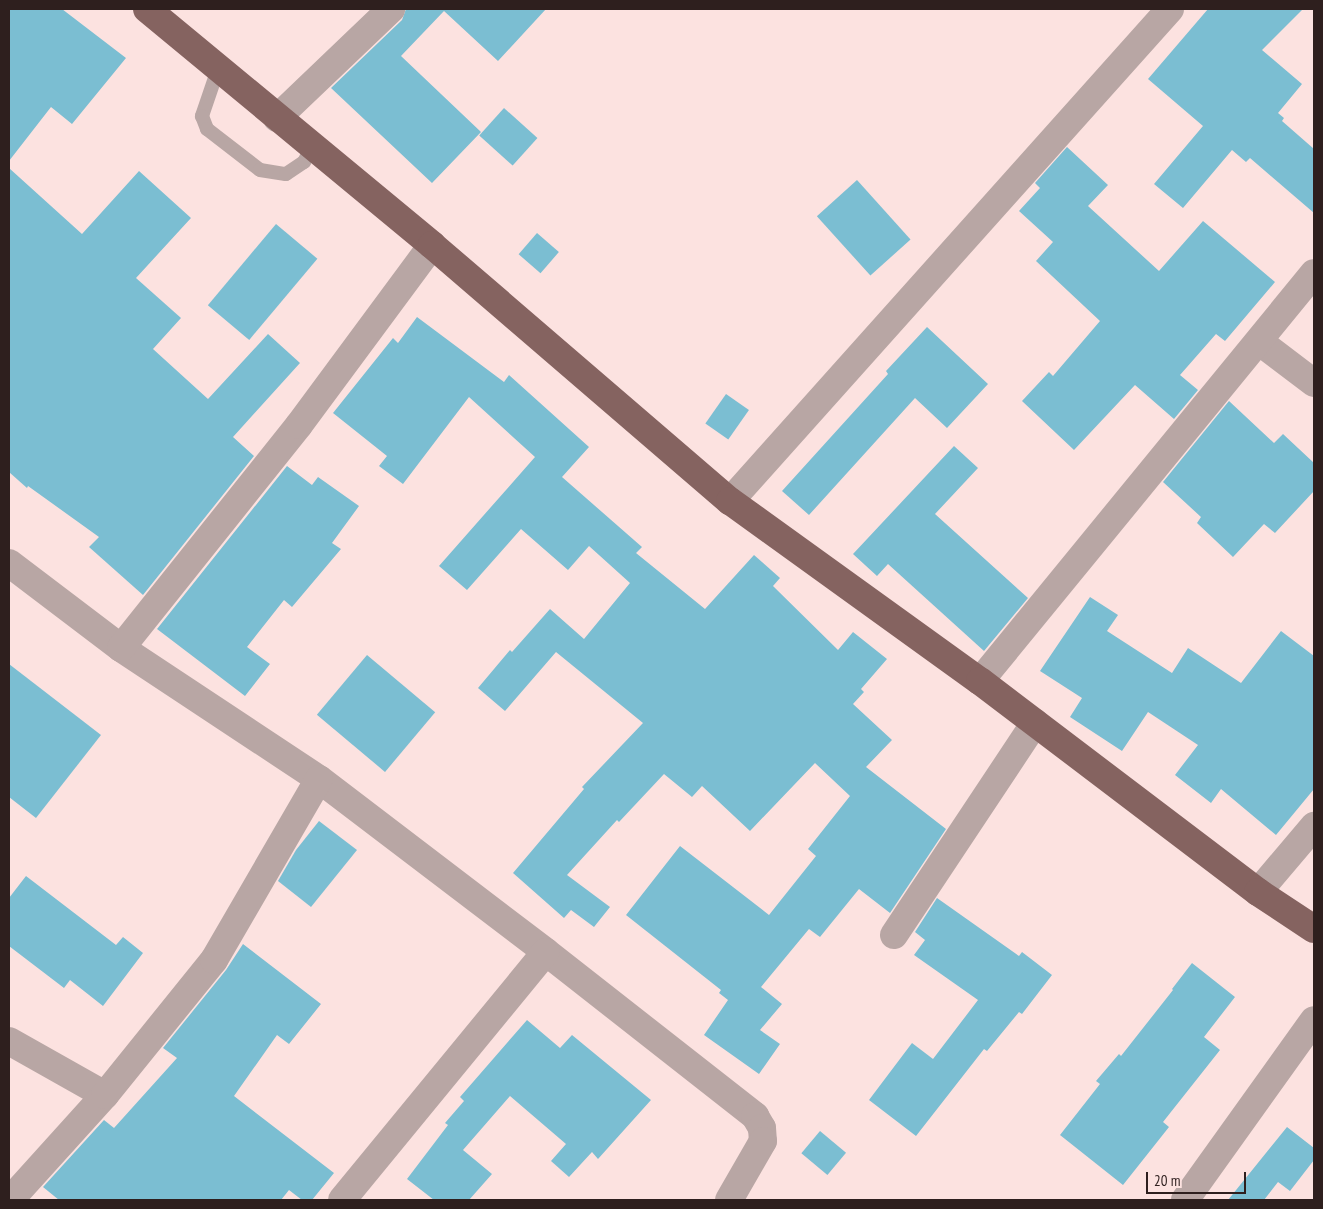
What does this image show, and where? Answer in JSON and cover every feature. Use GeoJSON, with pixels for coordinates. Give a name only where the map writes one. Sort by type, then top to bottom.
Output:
{"type":"FeatureCollection","features":[{"type":"Feature","properties":{"kind":"highway"},"geometry":{"type":"LineString","coordinates":[[147,9],[432,245],[730,501],[980,681],[1258,892],[1314,929]]}},
{"type":"Feature","properties":{"kind":"street"},"geometry":{"type":"LineString","coordinates":[[277,118],[390,9]]}},
{"type":"Feature","properties":{"kind":"street"},"geometry":{"type":"LineString","coordinates":[[730,501],[1170,9]]}},
{"type":"Feature","properties":{"kind":"street"},"geometry":{"type":"LineString","coordinates":[[121,648],[299,425],[432,245]]}},
{"type":"Feature","properties":{"kind":"street"},"geometry":{"type":"LineString","coordinates":[[980,681],[1260,342],[1314,273]]}},
{"type":"Feature","properties":{"kind":"street"},"geometry":{"type":"LineString","coordinates":[[1260,342],[1314,383]]}},
{"type":"Feature","properties":{"kind":"street"},"geometry":{"type":"LineString","coordinates":[[9,563],[121,648],[319,779],[546,952],[755,1116],[762,1128],[763,1141],[729,1200]]}},
{"type":"Feature","properties":{"kind":"street"},"geometry":{"type":"LineString","coordinates":[[894,935],[1035,723]]}},
{"type":"Feature","properties":{"kind":"street"},"geometry":{"type":"LineString","coordinates":[[10,1200],[105,1095],[214,960],[319,779]]}},
{"type":"Feature","properties":{"kind":"street"},"geometry":{"type":"LineString","coordinates":[[1258,892],[1314,826]]}},
{"type":"Feature","properties":{"kind":"street"},"geometry":{"type":"LineString","coordinates":[[342,1200],[546,952]]}},
{"type":"Feature","properties":{"kind":"street"},"geometry":{"type":"LineString","coordinates":[[1184,1200],[1314,1020]]}},
{"type":"Feature","properties":{"kind":"street"},"geometry":{"type":"LineString","coordinates":[[9,1041],[105,1095]]}},
{"type":"Feature","properties":{"kind":"lane"},"geometry":{"type":"LineString","coordinates":[[218,69],[202,116],[207,129],[260,170],[286,174],[304,162],[312,147]]}},
{"type":"Feature","properties":{"kind":"building"},"geometry":{"type":"Polygon","coordinates":[[[9,9],[62,9],[126,58],[72,124],[51,107],[9,161],[9,9]]]}},
{"type":"Feature","properties":{"kind":"building"},"geometry":{"type":"Polygon","coordinates":[[[406,9],[546,9],[498,61],[444,11],[401,56],[481,132],[432,183],[331,88],[402,20],[406,9]]]}},
{"type":"Feature","properties":{"kind":"building"},"geometry":{"type":"Polygon","coordinates":[[[1208,9],[1303,9],[1262,50],[1302,84],[1278,113],[1284,118],[1282,121],[1314,149],[1314,213],[1250,158],[1246,162],[1232,150],[1183,208],[1154,184],[1203,126],[1148,79],[1208,9]]]}},
{"type":"Feature","properties":{"kind":"building"},"geometry":{"type":"Polygon","coordinates":[[[504,108],[537,138],[513,166],[479,135],[504,108]]]}},
{"type":"Feature","properties":{"kind":"building"},"geometry":{"type":"Polygon","coordinates":[[[1067,147],[1108,185],[1088,206],[1159,271],[1203,221],[1275,282],[1225,341],[1216,334],[1180,375],[1198,390],[1174,419],[1135,385],[1074,450],[1022,401],[1049,372],[1053,376],[1100,321],[1036,261],[1053,242],[1019,211],[1040,188],[1035,183],[1067,147]]]}},
{"type":"Feature","properties":{"kind":"building"},"geometry":{"type":"Polygon","coordinates":[[[9,168],[82,234],[139,171],[191,218],[136,278],[181,318],[153,349],[208,399],[268,334],[300,363],[233,437],[254,456],[143,595],[89,547],[99,537],[28,486],[27,488],[9,472],[9,168]]]}},
{"type":"Feature","properties":{"kind":"building"},"geometry":{"type":"Polygon","coordinates":[[[857,180],[911,239],[870,276],[817,216],[857,180]]]}},
{"type":"Feature","properties":{"kind":"building"},"geometry":{"type":"Polygon","coordinates":[[[276,224],[317,259],[249,340],[208,305],[276,224]]]}},
{"type":"Feature","properties":{"kind":"building"},"geometry":{"type":"Polygon","coordinates":[[[537,233],[559,252],[541,273],[519,254],[537,233]]]}},
{"type":"Feature","properties":{"kind":"building"},"geometry":{"type":"Polygon","coordinates":[[[417,317],[504,382],[509,375],[589,447],[562,477],[642,547],[636,553],[705,609],[754,555],[780,578],[773,586],[838,650],[853,632],[887,659],[861,689],[864,692],[853,704],[892,740],[866,767],[946,829],[890,913],[859,889],[820,937],[809,929],[761,987],[782,1004],[760,1030],[780,1044],[759,1074],[704,1035],[728,1000],[719,993],[721,990],[626,915],[680,846],[769,915],[816,856],[808,849],[850,796],[815,763],[750,831],[702,786],[692,797],[664,774],[619,822],[617,820],[567,875],[610,907],[594,927],[571,910],[564,918],[513,873],[584,789],[582,787],[643,723],[556,652],[505,711],[478,688],[510,650],[512,652],[550,609],[584,639],[630,583],[589,546],[568,570],[521,529],[467,590],[439,566],[535,457],[469,397],[403,484],[379,466],[387,456],[333,413],[393,338],[398,343],[417,317]]]}},
{"type":"Feature","properties":{"kind":"building"},"geometry":{"type":"Polygon","coordinates":[[[927,327],[988,384],[947,428],[915,398],[809,515],[782,491],[888,374],[886,371],[927,327]]]}},
{"type":"Feature","properties":{"kind":"building"},"geometry":{"type":"Polygon","coordinates":[[[726,394],[749,410],[728,440],[705,423],[726,394]]]}},
{"type":"Feature","properties":{"kind":"building"},"geometry":{"type":"Polygon","coordinates":[[[1229,401],[1274,443],[1283,434],[1314,463],[1314,491],[1275,533],[1264,524],[1233,557],[1197,523],[1201,517],[1163,482],[1229,401]]]}},
{"type":"Feature","properties":{"kind":"building"},"geometry":{"type":"Polygon","coordinates":[[[954,446],[978,468],[935,514],[1028,598],[984,651],[888,564],[877,576],[853,554],[954,446]]]}},
{"type":"Feature","properties":{"kind":"building"},"geometry":{"type":"Polygon","coordinates":[[[287,466],[312,485],[318,477],[359,506],[332,543],[341,549],[292,607],[284,600],[247,647],[270,664],[245,696],[157,629],[287,466]]]}},
{"type":"Feature","properties":{"kind":"building"},"geometry":{"type":"Polygon","coordinates":[[[1090,597],[1118,615],[1107,631],[1172,673],[1188,648],[1241,683],[1281,631],[1314,656],[1314,789],[1276,835],[1221,789],[1211,803],[1175,775],[1198,745],[1148,712],[1122,751],[1070,717],[1082,698],[1040,671],[1090,597]]]}},
{"type":"Feature","properties":{"kind":"building"},"geometry":{"type":"Polygon","coordinates":[[[367,655],[435,712],[385,772],[317,715],[367,655]]]}},
{"type":"Feature","properties":{"kind":"building"},"geometry":{"type":"Polygon","coordinates":[[[9,664],[101,735],[36,818],[9,797],[9,664]]]}},
{"type":"Feature","properties":{"kind":"building"},"geometry":{"type":"Polygon","coordinates":[[[319,821],[357,850],[311,907],[278,881],[296,850],[319,821]]]}},
{"type":"Feature","properties":{"kind":"building"},"geometry":{"type":"Polygon","coordinates":[[[26,876],[116,945],[123,937],[143,953],[103,1006],[70,980],[64,988],[9,946],[9,898],[26,876]]]}},
{"type":"Feature","properties":{"kind":"building"},"geometry":{"type":"Polygon","coordinates":[[[937,898],[1019,956],[1022,952],[1052,975],[1022,1014],[1019,1012],[987,1051],[984,1049],[916,1136],[869,1100],[912,1043],[933,1059],[978,1000],[914,955],[925,940],[915,932],[937,898]]]}},
{"type":"Feature","properties":{"kind":"building"},"geometry":{"type":"Polygon","coordinates":[[[243,944],[321,1004],[289,1044],[277,1035],[234,1096],[334,1173],[312,1200],[302,1200],[289,1190],[281,1200],[59,1200],[43,1187],[104,1120],[114,1128],[177,1058],[163,1048],[226,970],[243,944]]]}},
{"type":"Feature","properties":{"kind":"building"},"geometry":{"type":"Polygon","coordinates":[[[1192,963],[1235,997],[1204,1037],[1220,1050],[1163,1122],[1169,1127],[1123,1185],[1060,1135],[1100,1084],[1096,1081],[1119,1054],[1121,1056],[1192,963]]]}},
{"type":"Feature","properties":{"kind":"building"},"geometry":{"type":"Polygon","coordinates":[[[527,1020],[560,1048],[572,1035],[651,1100],[598,1159],[592,1152],[569,1177],[551,1161],[566,1144],[510,1096],[463,1150],[492,1174],[469,1200],[434,1200],[407,1179],[448,1125],[445,1123],[464,1101],[460,1097],[527,1020]]]}},
{"type":"Feature","properties":{"kind":"building"},"geometry":{"type":"Polygon","coordinates":[[[1287,1127],[1314,1148],[1314,1160],[1290,1191],[1278,1182],[1264,1200],[1228,1200],[1287,1127]]]}},
{"type":"Feature","properties":{"kind":"building"},"geometry":{"type":"Polygon","coordinates":[[[820,1131],[846,1153],[827,1175],[801,1153],[820,1131]]]}}]}
